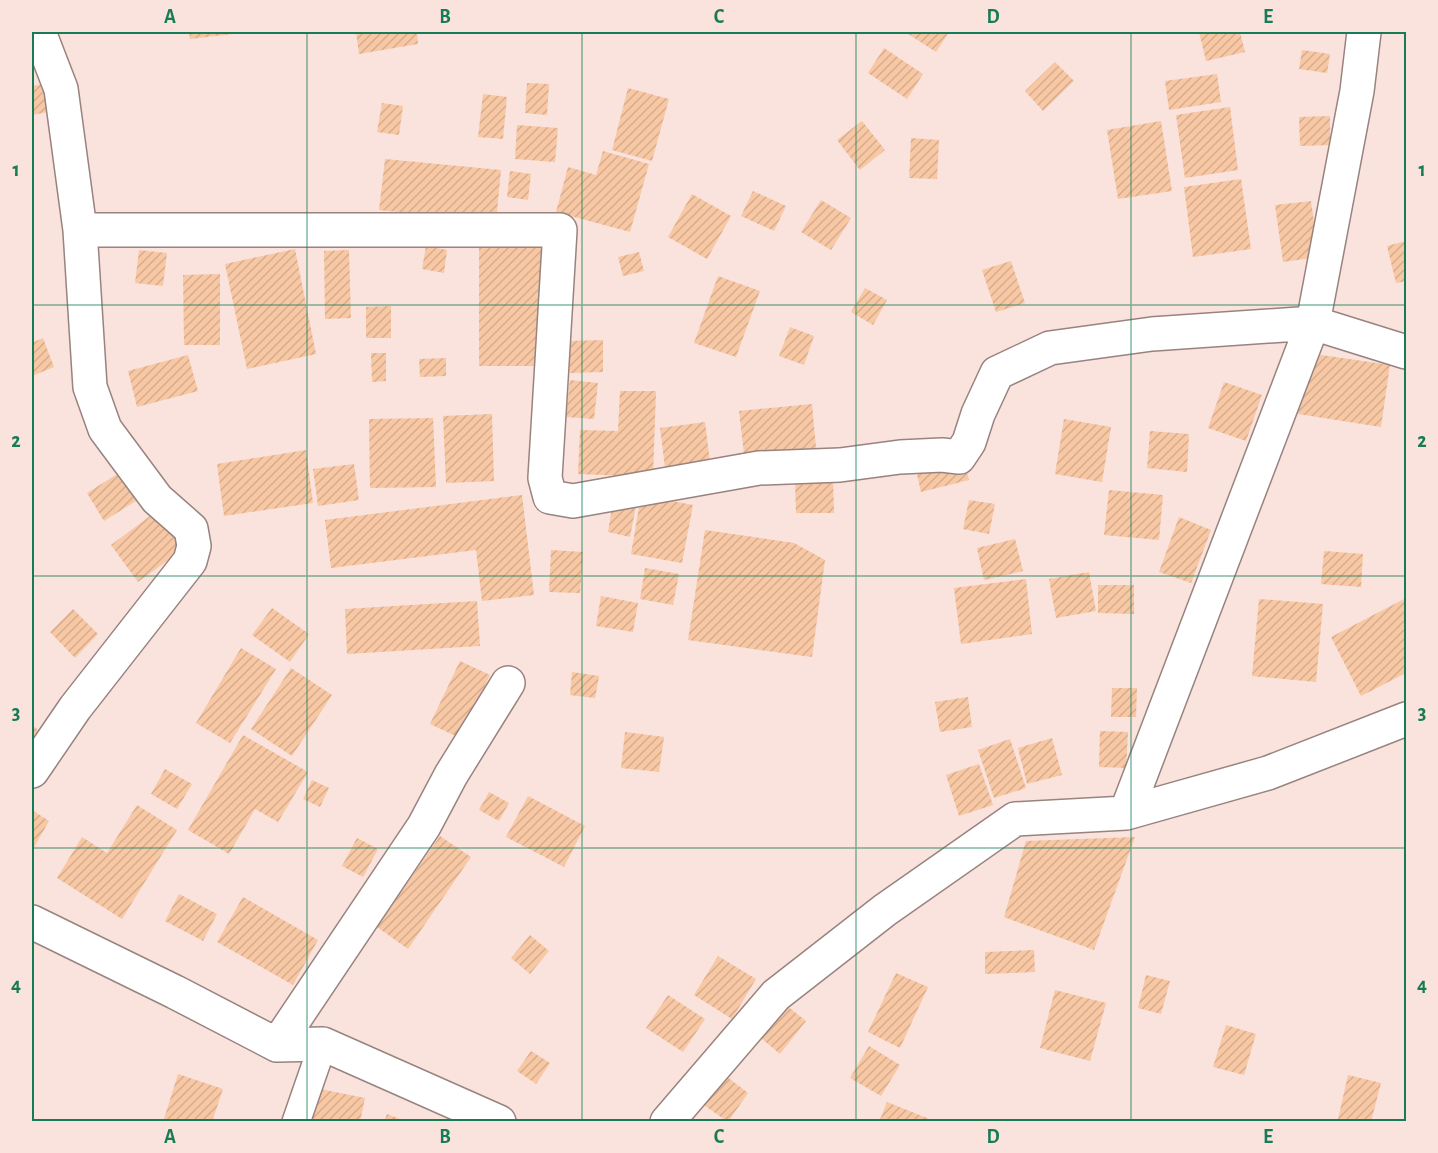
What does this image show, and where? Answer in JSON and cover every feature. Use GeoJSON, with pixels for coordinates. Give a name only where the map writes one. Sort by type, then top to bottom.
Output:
{"type":"FeatureCollection","features":[{"type":"Feature","properties":{"kind":"street"},"geometry":{"type":"LineString","coordinates":[[32,771],[75,708],[190,561],[194,546],[191,529],[157,499],[105,429],[90,387],[80,230],[61,88],[39,32]]}},
{"type":"Feature","properties":{"kind":"street"},"geometry":{"type":"LineString","coordinates":[[1126,813],[1313,323],[1357,91],[1364,32]]}},
{"type":"Feature","properties":{"kind":"street"},"geometry":{"type":"LineString","coordinates":[[80,230],[560,230],[545,478],[550,497],[573,501],[759,468],[840,465],[942,455],[959,457],[969,442],[978,414],[997,373],[1050,348],[1152,334],[1313,323],[1407,352]]}},
{"type":"Feature","properties":{"kind":"street"},"geometry":{"type":"LineString","coordinates":[[277,1045],[424,826],[451,775],[508,683]]}},
{"type":"Feature","properties":{"kind":"street"},"geometry":{"type":"LineString","coordinates":[[667,1122],[776,995],[885,910],[1015,819],[1126,813],[1268,773],[1407,719]]}},
{"type":"Feature","properties":{"kind":"street"},"geometry":{"type":"LineString","coordinates":[[32,922],[277,1045],[323,1044],[499,1122]]}},
{"type":"Feature","properties":{"kind":"lane"},"geometry":{"type":"LineString","coordinates":[[296,1122],[323,1044]]}},
{"type":"Feature","properties":{"kind":"building"},"geometry":{"type":"Polygon","coordinates":[[[189,32],[241,32],[241,33],[190,39],[189,32]]]}},
{"type":"Feature","properties":{"kind":"building"},"geometry":{"type":"Polygon","coordinates":[[[356,32],[417,32],[418,44],[359,54],[356,32]]]}},
{"type":"Feature","properties":{"kind":"building"},"geometry":{"type":"Polygon","coordinates":[[[905,32],[949,32],[936,52],[905,32]]]}},
{"type":"Feature","properties":{"kind":"building"},"geometry":{"type":"Polygon","coordinates":[[[1199,32],[1240,32],[1245,52],[1206,61],[1199,32]]]}},
{"type":"Feature","properties":{"kind":"building"},"geometry":{"type":"Polygon","coordinates":[[[884,48],[923,74],[907,99],[868,73],[884,48]]]}},
{"type":"Feature","properties":{"kind":"building"},"geometry":{"type":"Polygon","coordinates":[[[1302,50],[1330,54],[1327,73],[1299,69],[1302,50]]]}},
{"type":"Feature","properties":{"kind":"building"},"geometry":{"type":"Polygon","coordinates":[[[1055,62],[1074,81],[1043,111],[1025,91],[1055,62]]]}},
{"type":"Feature","properties":{"kind":"building"},"geometry":{"type":"Polygon","coordinates":[[[1217,74],[1221,102],[1169,110],[1165,81],[1217,74]]]}},
{"type":"Feature","properties":{"kind":"building"},"geometry":{"type":"Polygon","coordinates":[[[527,83],[549,84],[547,115],[525,113],[527,83]]]}},
{"type":"Feature","properties":{"kind":"building"},"geometry":{"type":"Polygon","coordinates":[[[42,84],[48,112],[32,115],[32,86],[42,84]]]}},
{"type":"Feature","properties":{"kind":"building"},"geometry":{"type":"Polygon","coordinates":[[[628,88],[669,99],[652,161],[612,150],[628,88]]]}},
{"type":"Feature","properties":{"kind":"building"},"geometry":{"type":"Polygon","coordinates":[[[483,94],[507,97],[503,139],[478,137],[483,94]]]}},
{"type":"Feature","properties":{"kind":"building"},"geometry":{"type":"Polygon","coordinates":[[[382,103],[403,106],[399,135],[377,132],[382,103]]]}},
{"type":"Feature","properties":{"kind":"building"},"geometry":{"type":"Polygon","coordinates":[[[1230,107],[1238,170],[1185,178],[1176,115],[1230,107]]]}},
{"type":"Feature","properties":{"kind":"building"},"geometry":{"type":"Polygon","coordinates":[[[1330,116],[1330,145],[1300,146],[1299,117],[1330,116]]]}},
{"type":"Feature","properties":{"kind":"building"},"geometry":{"type":"Polygon","coordinates":[[[862,121],[885,150],[860,170],[837,140],[862,121]]]}},
{"type":"Feature","properties":{"kind":"building"},"geometry":{"type":"Polygon","coordinates":[[[1161,121],[1172,191],[1118,199],[1107,130],[1161,121]]]}},
{"type":"Feature","properties":{"kind":"building"},"geometry":{"type":"Polygon","coordinates":[[[517,125],[558,128],[555,162],[515,159],[517,125]]]}},
{"type":"Feature","properties":{"kind":"building"},"geometry":{"type":"Polygon","coordinates":[[[911,138],[939,140],[937,179],[909,178],[911,138]]]}},
{"type":"Feature","properties":{"kind":"building"},"geometry":{"type":"Polygon","coordinates":[[[603,151],[649,164],[630,232],[556,212],[568,167],[596,175],[603,151]]]}},
{"type":"Feature","properties":{"kind":"building"},"geometry":{"type":"Polygon","coordinates":[[[385,159],[501,170],[496,222],[379,210],[385,159]]]}},
{"type":"Feature","properties":{"kind":"building"},"geometry":{"type":"Polygon","coordinates":[[[510,171],[531,174],[528,200],[507,197],[510,171]]]}},
{"type":"Feature","properties":{"kind":"building"},"geometry":{"type":"Polygon","coordinates":[[[1241,179],[1251,249],[1193,257],[1184,187],[1241,179]]]}},
{"type":"Feature","properties":{"kind":"building"},"geometry":{"type":"Polygon","coordinates":[[[753,191],[786,206],[774,231],[741,216],[753,191]]]}},
{"type":"Feature","properties":{"kind":"building"},"geometry":{"type":"Polygon","coordinates":[[[692,194],[731,216],[707,259],[668,237],[692,194]]]}},
{"type":"Feature","properties":{"kind":"building"},"geometry":{"type":"Polygon","coordinates":[[[821,200],[851,218],[831,250],[801,232],[821,200]]]}},
{"type":"Feature","properties":{"kind":"building"},"geometry":{"type":"Polygon","coordinates":[[[1311,201],[1319,257],[1283,262],[1275,205],[1311,201]]]}},
{"type":"Feature","properties":{"kind":"building"},"geometry":{"type":"Polygon","coordinates":[[[479,241],[547,241],[546,366],[479,366],[479,241]]]}},
{"type":"Feature","properties":{"kind":"building"},"geometry":{"type":"Polygon","coordinates":[[[1406,241],[1406,281],[1396,283],[1387,246],[1406,241]]]}},
{"type":"Feature","properties":{"kind":"building"},"geometry":{"type":"Polygon","coordinates":[[[426,246],[447,250],[444,273],[422,269],[426,246]]]}},
{"type":"Feature","properties":{"kind":"building"},"geometry":{"type":"Polygon","coordinates":[[[295,249],[316,354],[247,369],[225,264],[295,249]]]}},
{"type":"Feature","properties":{"kind":"building"},"geometry":{"type":"Polygon","coordinates":[[[139,250],[167,253],[163,286],[135,283],[139,250]]]}},
{"type":"Feature","properties":{"kind":"building"},"geometry":{"type":"Polygon","coordinates":[[[349,250],[351,318],[325,319],[324,251],[349,250]]]}},
{"type":"Feature","properties":{"kind":"building"},"geometry":{"type":"Polygon","coordinates":[[[639,252],[644,271],[623,276],[618,257],[639,252]]]}},
{"type":"Feature","properties":{"kind":"building"},"geometry":{"type":"Polygon","coordinates":[[[1011,261],[1025,303],[996,312],[982,270],[1011,261]]]}},
{"type":"Feature","properties":{"kind":"building"},"geometry":{"type":"Polygon","coordinates":[[[220,274],[220,345],[184,345],[183,275],[220,274]]]}},
{"type":"Feature","properties":{"kind":"building"},"geometry":{"type":"Polygon","coordinates":[[[718,276],[760,291],[736,357],[694,343],[718,276]]]}},
{"type":"Feature","properties":{"kind":"building"},"geometry":{"type":"Polygon","coordinates":[[[865,288],[887,300],[873,325],[851,312],[865,288]]]}},
{"type":"Feature","properties":{"kind":"building"},"geometry":{"type":"Polygon","coordinates":[[[391,306],[391,338],[366,338],[366,307],[391,306]]]}},
{"type":"Feature","properties":{"kind":"building"},"geometry":{"type":"Polygon","coordinates":[[[790,327],[814,336],[804,365],[779,356],[790,327]]]}},
{"type":"Feature","properties":{"kind":"building"},"geometry":{"type":"Polygon","coordinates":[[[43,338],[54,367],[32,376],[32,343],[43,338]]]}},
{"type":"Feature","properties":{"kind":"building"},"geometry":{"type":"Polygon","coordinates":[[[603,340],[603,372],[570,373],[569,341],[603,340]]]}},
{"type":"Feature","properties":{"kind":"building"},"geometry":{"type":"Polygon","coordinates":[[[371,353],[386,353],[386,381],[372,382],[371,353]]]}},
{"type":"Feature","properties":{"kind":"building"},"geometry":{"type":"Polygon","coordinates":[[[1308,353],[1390,365],[1381,427],[1298,414],[1308,353]]]}},
{"type":"Feature","properties":{"kind":"building"},"geometry":{"type":"Polygon","coordinates":[[[188,355],[198,391],[137,407],[128,371],[188,355]]]}},
{"type":"Feature","properties":{"kind":"building"},"geometry":{"type":"Polygon","coordinates":[[[446,358],[446,376],[420,377],[419,359],[446,358]]]}},
{"type":"Feature","properties":{"kind":"building"},"geometry":{"type":"Polygon","coordinates":[[[570,380],[598,383],[594,419],[566,417],[570,380]]]}},
{"type":"Feature","properties":{"kind":"building"},"geometry":{"type":"Polygon","coordinates":[[[1224,382],[1262,395],[1246,441],[1208,428],[1224,382]]]}},
{"type":"Feature","properties":{"kind":"building"},"geometry":{"type":"Polygon","coordinates":[[[620,391],[656,391],[653,477],[578,474],[580,430],[618,431],[620,391]]]}},
{"type":"Feature","properties":{"kind":"building"},"geometry":{"type":"Polygon","coordinates":[[[812,404],[816,448],[744,454],[739,411],[812,404]]]}},
{"type":"Feature","properties":{"kind":"building"},"geometry":{"type":"Polygon","coordinates":[[[492,414],[494,481],[446,483],[443,416],[492,414]]]}},
{"type":"Feature","properties":{"kind":"building"},"geometry":{"type":"Polygon","coordinates":[[[433,418],[436,487],[370,488],[369,419],[433,418]]]}},
{"type":"Feature","properties":{"kind":"building"},"geometry":{"type":"Polygon","coordinates":[[[1064,419],[1111,427],[1102,482],[1055,474],[1064,419]]]}},
{"type":"Feature","properties":{"kind":"building"},"geometry":{"type":"Polygon","coordinates":[[[705,422],[710,462],[665,467],[660,428],[705,422]]]}},
{"type":"Feature","properties":{"kind":"building"},"geometry":{"type":"Polygon","coordinates":[[[1150,431],[1189,434],[1187,472],[1147,468],[1150,431]]]}},
{"type":"Feature","properties":{"kind":"building"},"geometry":{"type":"Polygon","coordinates":[[[306,450],[313,503],[224,516],[217,464],[306,450]]]}},
{"type":"Feature","properties":{"kind":"building"},"geometry":{"type":"Polygon","coordinates":[[[964,458],[969,480],[921,492],[916,470],[964,458]]]}},
{"type":"Feature","properties":{"kind":"building"},"geometry":{"type":"Polygon","coordinates":[[[354,464],[359,500],[318,506],[313,469],[354,464]]]}},
{"type":"Feature","properties":{"kind":"building"},"geometry":{"type":"Polygon","coordinates":[[[119,473],[136,501],[104,521],[87,493],[119,473]]]}},
{"type":"Feature","properties":{"kind":"building"},"geometry":{"type":"Polygon","coordinates":[[[833,481],[834,513],[796,513],[795,482],[833,481]]]}},
{"type":"Feature","properties":{"kind":"building"},"geometry":{"type":"Polygon","coordinates":[[[1109,490],[1163,495],[1159,540],[1104,535],[1109,490]]]}},
{"type":"Feature","properties":{"kind":"building"},"geometry":{"type":"Polygon","coordinates":[[[522,495],[534,595],[482,601],[476,550],[331,568],[325,520],[522,495]]]}},
{"type":"Feature","properties":{"kind":"building"},"geometry":{"type":"Polygon","coordinates":[[[641,495],[693,505],[682,563],[631,554],[641,495]]]}},
{"type":"Feature","properties":{"kind":"building"},"geometry":{"type":"Polygon","coordinates":[[[969,500],[995,504],[989,534],[963,529],[969,500]]]}},
{"type":"Feature","properties":{"kind":"building"},"geometry":{"type":"Polygon","coordinates":[[[613,502],[636,506],[630,537],[608,532],[613,502]]]}},
{"type":"Feature","properties":{"kind":"building"},"geometry":{"type":"Polygon","coordinates":[[[158,510],[185,548],[138,582],[111,545],[158,510]]]}},
{"type":"Feature","properties":{"kind":"building"},"geometry":{"type":"Polygon","coordinates":[[[1179,517],[1211,530],[1191,583],[1159,572],[1179,517]]]}},
{"type":"Feature","properties":{"kind":"building"},"geometry":{"type":"Polygon","coordinates":[[[705,530],[794,543],[825,560],[812,657],[688,640],[705,530]]]}},
{"type":"Feature","properties":{"kind":"building"},"geometry":{"type":"Polygon","coordinates":[[[1015,539],[1023,571],[984,580],[977,548],[1015,539]]]}},
{"type":"Feature","properties":{"kind":"building"},"geometry":{"type":"Polygon","coordinates":[[[551,550],[583,552],[580,593],[549,592],[551,550]]]}},
{"type":"Feature","properties":{"kind":"building"},"geometry":{"type":"Polygon","coordinates":[[[1324,551],[1363,554],[1361,587],[1321,584],[1324,551]]]}},
{"type":"Feature","properties":{"kind":"building"},"geometry":{"type":"Polygon","coordinates":[[[645,568],[679,574],[673,605],[640,599],[645,568]]]}},
{"type":"Feature","properties":{"kind":"building"},"geometry":{"type":"Polygon","coordinates":[[[1089,572],[1096,611],[1056,618],[1049,579],[1089,572]]]}},
{"type":"Feature","properties":{"kind":"building"},"geometry":{"type":"Polygon","coordinates":[[[1026,579],[1032,634],[961,644],[954,588],[1026,579]]]}},
{"type":"Feature","properties":{"kind":"building"},"geometry":{"type":"Polygon","coordinates":[[[1098,585],[1134,585],[1134,614],[1098,613],[1098,585]]]}},
{"type":"Feature","properties":{"kind":"building"},"geometry":{"type":"Polygon","coordinates":[[[601,596],[638,603],[633,632],[596,626],[601,596]]]}},
{"type":"Feature","properties":{"kind":"building"},"geometry":{"type":"Polygon","coordinates":[[[1406,598],[1406,673],[1361,696],[1331,637],[1406,598]]]}},
{"type":"Feature","properties":{"kind":"building"},"geometry":{"type":"Polygon","coordinates":[[[1259,599],[1323,604],[1316,682],[1252,676],[1259,599]]]}},
{"type":"Feature","properties":{"kind":"building"},"geometry":{"type":"Polygon","coordinates":[[[477,601],[480,646],[347,654],[345,609],[477,601]]]}},
{"type":"Feature","properties":{"kind":"building"},"geometry":{"type":"Polygon","coordinates":[[[272,608],[309,634],[290,662],[252,635],[272,608]]]}},
{"type":"Feature","properties":{"kind":"building"},"geometry":{"type":"Polygon","coordinates":[[[73,609],[98,634],[75,658],[50,632],[73,609]]]}},
{"type":"Feature","properties":{"kind":"building"},"geometry":{"type":"Polygon","coordinates":[[[241,648],[276,669],[230,743],[196,723],[241,648]]]}},
{"type":"Feature","properties":{"kind":"building"},"geometry":{"type":"Polygon","coordinates":[[[460,661],[490,675],[460,738],[430,724],[460,661]]]}},
{"type":"Feature","properties":{"kind":"building"},"geometry":{"type":"Polygon","coordinates":[[[291,668],[332,695],[292,756],[251,729],[291,668]]]}},
{"type":"Feature","properties":{"kind":"building"},"geometry":{"type":"Polygon","coordinates":[[[572,672],[599,676],[595,698],[570,695],[572,672]]]}},
{"type":"Feature","properties":{"kind":"building"},"geometry":{"type":"Polygon","coordinates":[[[1112,688],[1137,688],[1136,717],[1111,717],[1112,688]]]}},
{"type":"Feature","properties":{"kind":"building"},"geometry":{"type":"Polygon","coordinates":[[[968,697],[972,727],[940,732],[935,702],[968,697]]]}},
{"type":"Feature","properties":{"kind":"building"},"geometry":{"type":"Polygon","coordinates":[[[32,725],[38,730],[32,740],[32,725]]]}},
{"type":"Feature","properties":{"kind":"building"},"geometry":{"type":"Polygon","coordinates":[[[1100,731],[1128,732],[1126,768],[1099,767],[1100,731]]]}},
{"type":"Feature","properties":{"kind":"building"},"geometry":{"type":"Polygon","coordinates":[[[625,732],[664,737],[659,772],[621,768],[625,732]]]}},
{"type":"Feature","properties":{"kind":"building"},"geometry":{"type":"Polygon","coordinates":[[[243,735],[308,772],[278,822],[255,809],[229,854],[188,830],[243,735]]]}},
{"type":"Feature","properties":{"kind":"building"},"geometry":{"type":"Polygon","coordinates":[[[1052,738],[1062,775],[1027,784],[1018,748],[1052,738]]]}},
{"type":"Feature","properties":{"kind":"building"},"geometry":{"type":"Polygon","coordinates":[[[1010,739],[1026,788],[994,798],[978,750],[1010,739]]]}},
{"type":"Feature","properties":{"kind":"building"},"geometry":{"type":"Polygon","coordinates":[[[979,764],[993,805],[959,816],[946,775],[979,764]]]}},
{"type":"Feature","properties":{"kind":"building"},"geometry":{"type":"Polygon","coordinates":[[[165,769],[192,784],[177,809],[151,794],[165,769]]]}},
{"type":"Feature","properties":{"kind":"building"},"geometry":{"type":"Polygon","coordinates":[[[312,780],[329,788],[320,807],[303,799],[312,780]]]}},
{"type":"Feature","properties":{"kind":"building"},"geometry":{"type":"Polygon","coordinates":[[[489,792],[509,803],[499,821],[479,810],[489,792]]]}},
{"type":"Feature","properties":{"kind":"building"},"geometry":{"type":"Polygon","coordinates":[[[528,796],[585,826],[564,867],[506,837],[528,796]]]}},
{"type":"Feature","properties":{"kind":"building"},"geometry":{"type":"Polygon","coordinates":[[[137,805],[177,830],[122,919],[57,878],[82,837],[107,853],[137,805]]]}},
{"type":"Feature","properties":{"kind":"building"},"geometry":{"type":"Polygon","coordinates":[[[32,810],[49,821],[33,849],[32,848],[32,810]]]}},
{"type":"Feature","properties":{"kind":"building"},"geometry":{"type":"Polygon","coordinates":[[[440,836],[471,857],[408,949],[377,927],[440,836]]]}},
{"type":"Feature","properties":{"kind":"building"},"geometry":{"type":"Polygon","coordinates":[[[1135,837],[1094,950],[1004,917],[1026,841],[1135,837]]]}},
{"type":"Feature","properties":{"kind":"building"},"geometry":{"type":"Polygon","coordinates":[[[357,838],[378,849],[363,877],[342,866],[357,838]]]}},
{"type":"Feature","properties":{"kind":"building"},"geometry":{"type":"Polygon","coordinates":[[[179,894],[217,914],[203,941],[165,921],[179,894]]]}},
{"type":"Feature","properties":{"kind":"building"},"geometry":{"type":"Polygon","coordinates":[[[243,897],[318,940],[293,985],[217,942],[243,897]]]}},
{"type":"Feature","properties":{"kind":"building"},"geometry":{"type":"Polygon","coordinates":[[[530,935],[549,951],[530,974],[511,958],[530,935]]]}},
{"type":"Feature","properties":{"kind":"building"},"geometry":{"type":"Polygon","coordinates":[[[1034,950],[1035,972],[985,974],[985,952],[1034,950]]]}},
{"type":"Feature","properties":{"kind":"building"},"geometry":{"type":"Polygon","coordinates":[[[718,956],[756,979],[732,1019],[694,995],[718,956]]]}},
{"type":"Feature","properties":{"kind":"building"},"geometry":{"type":"Polygon","coordinates":[[[896,973],[928,987],[900,1048],[868,1032],[896,973]]]}},
{"type":"Feature","properties":{"kind":"building"},"geometry":{"type":"Polygon","coordinates":[[[1146,975],[1170,981],[1161,1014],[1138,1008],[1146,975]]]}},
{"type":"Feature","properties":{"kind":"building"},"geometry":{"type":"Polygon","coordinates":[[[1055,990],[1106,1003],[1090,1061],[1040,1048],[1055,990]]]}},
{"type":"Feature","properties":{"kind":"building"},"geometry":{"type":"Polygon","coordinates":[[[668,995],[705,1019],[683,1052],[646,1028],[668,995]]]}},
{"type":"Feature","properties":{"kind":"building"},"geometry":{"type":"Polygon","coordinates":[[[782,1002],[806,1021],[780,1054],[756,1034],[782,1002]]]}},
{"type":"Feature","properties":{"kind":"building"},"geometry":{"type":"Polygon","coordinates":[[[1226,1025],[1256,1034],[1244,1075],[1213,1067],[1226,1025]]]}},
{"type":"Feature","properties":{"kind":"building"},"geometry":{"type":"Polygon","coordinates":[[[869,1046],[900,1065],[881,1096],[850,1078],[869,1046]]]}},
{"type":"Feature","properties":{"kind":"building"},"geometry":{"type":"Polygon","coordinates":[[[531,1051],[550,1063],[536,1084],[517,1071],[531,1051]]]}},
{"type":"Feature","properties":{"kind":"building"},"geometry":{"type":"Polygon","coordinates":[[[722,1073],[748,1093],[728,1122],[701,1103],[722,1073]]]}},
{"type":"Feature","properties":{"kind":"building"},"geometry":{"type":"Polygon","coordinates":[[[178,1074],[223,1089],[212,1122],[163,1122],[178,1074]]]}},
{"type":"Feature","properties":{"kind":"building"},"geometry":{"type":"Polygon","coordinates":[[[1348,1075],[1381,1083],[1371,1122],[1347,1122],[1338,1119],[1348,1075]]]}},
{"type":"Feature","properties":{"kind":"building"},"geometry":{"type":"Polygon","coordinates":[[[315,1088],[365,1098],[360,1122],[308,1122],[315,1088]]]}},
{"type":"Feature","properties":{"kind":"building"},"geometry":{"type":"Polygon","coordinates":[[[887,1102],[932,1120],[931,1122],[879,1122],[887,1102]]]}},
{"type":"Feature","properties":{"kind":"building"},"geometry":{"type":"Polygon","coordinates":[[[387,1114],[405,1121],[405,1122],[384,1122],[387,1114]]]}}]}
